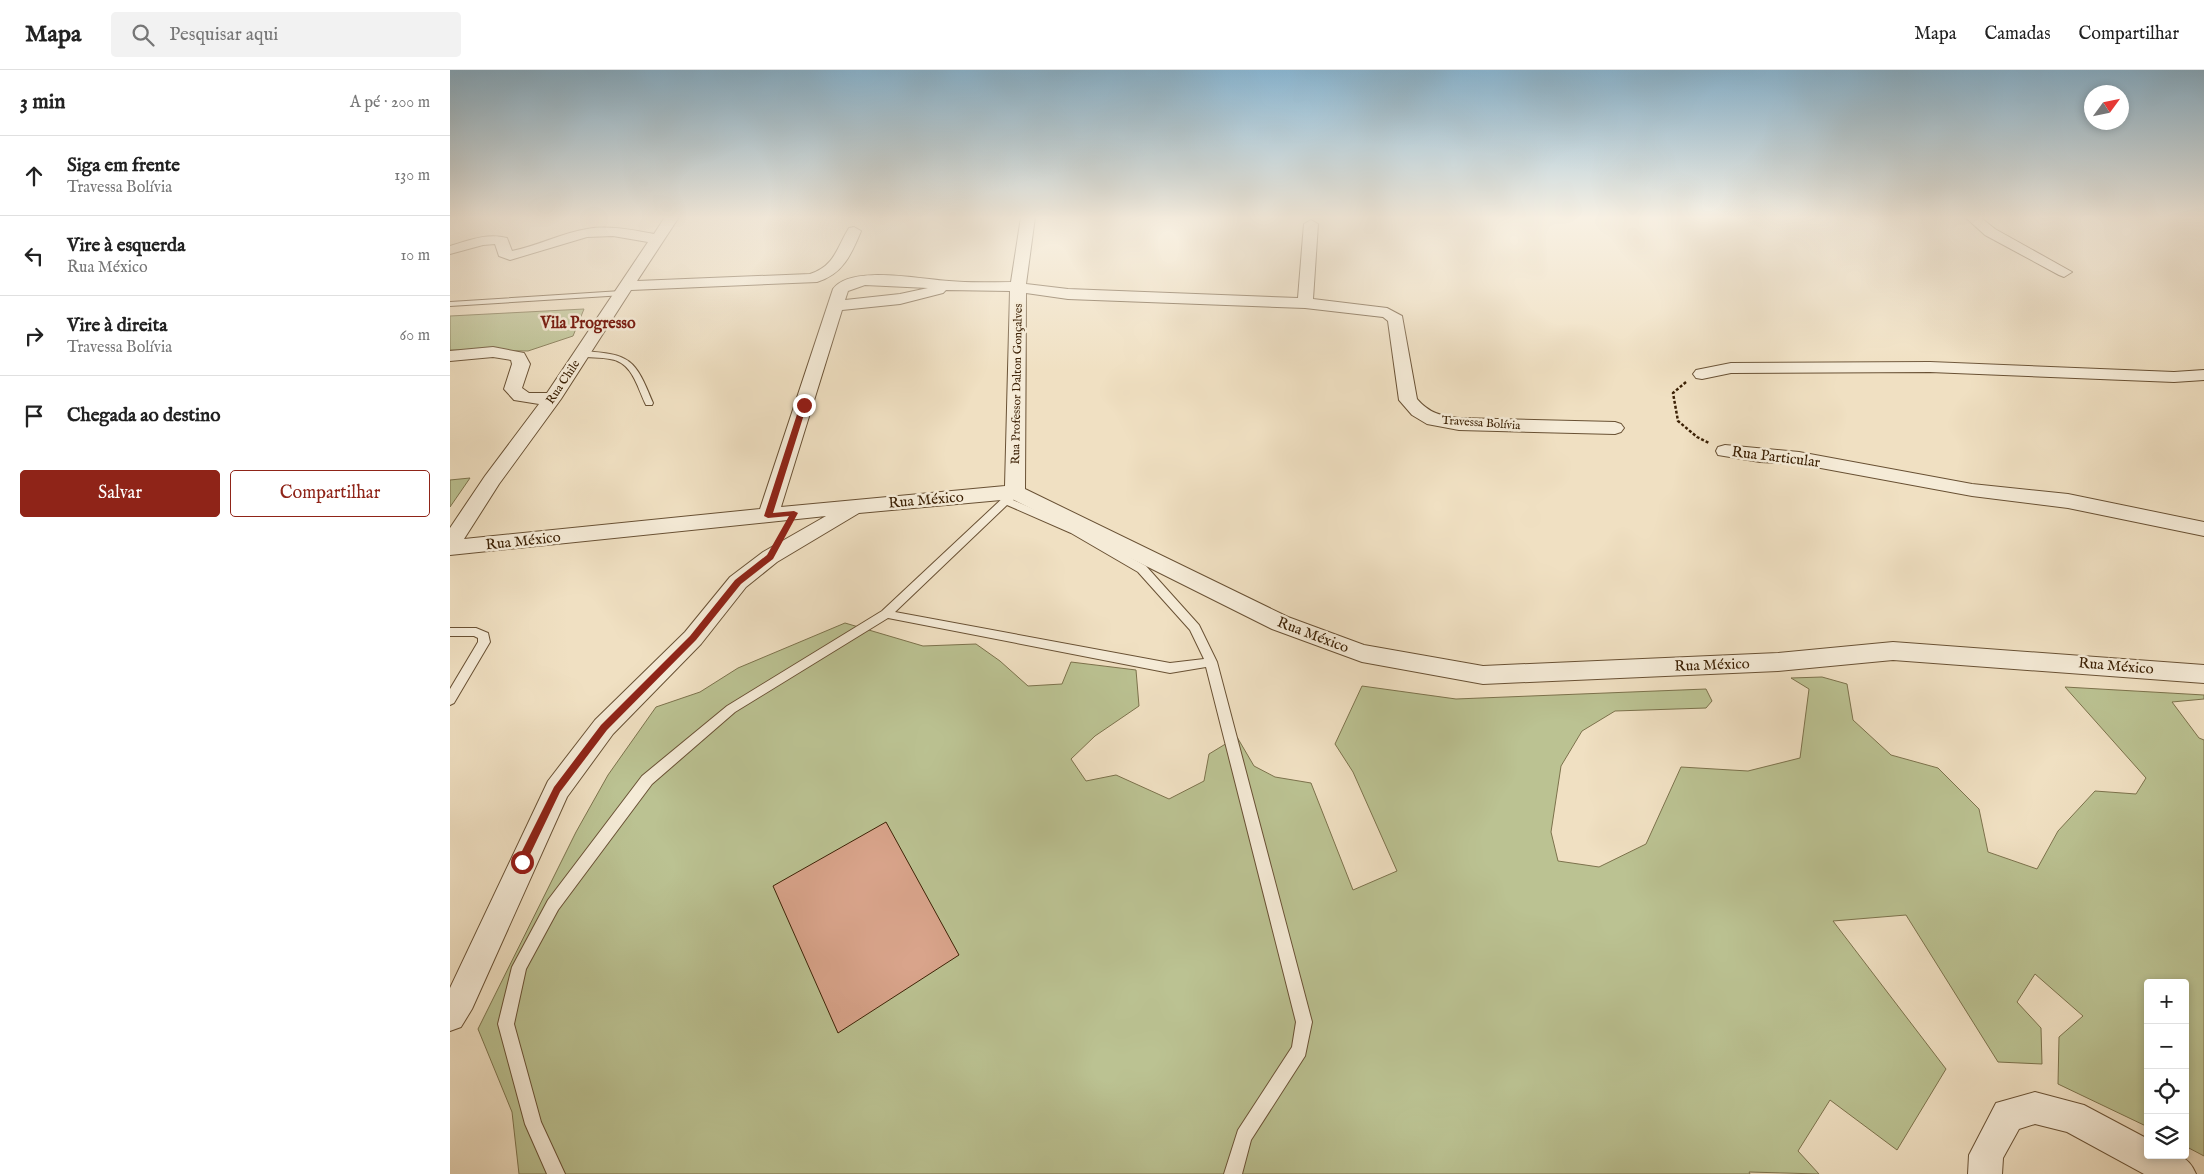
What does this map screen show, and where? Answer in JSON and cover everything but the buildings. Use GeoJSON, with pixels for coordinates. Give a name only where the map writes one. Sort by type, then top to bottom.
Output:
{"type":"FeatureCollection","features":[{"type":"Feature","properties":{"kind":"street","name":"Rua Chile"},"geometry":{"type":"LineString","coordinates":[[450,544],[492,480],[582,354],[637,269]]}},
{"type":"Feature","properties":{"kind":"street"},"geometry":{"type":"LineString","coordinates":[[623,290],[750,275],[812,280],[824,276],[835,269]]}},
{"type":"Feature","properties":{"kind":"street","name":"Rua Professor Dalton Gonçalves"},"geometry":{"type":"LineString","coordinates":[[1010,497],[1018,287],[1021,269]]}},
{"type":"Feature","properties":{"kind":"street"},"geometry":{"type":"LineString","coordinates":[[1305,304],[1308,269]]}},
{"type":"Feature","properties":{"kind":"street"},"geometry":{"type":"LineString","coordinates":[[2058,269],[2064,272]]}},
{"type":"Feature","properties":{"kind":"street","name":"Travessa Bolívia"},"geometry":{"type":"LineString","coordinates":[[768,516],[841,288],[851,283],[865,280],[907,281],[949,286],[1018,287],[1039,292],[1068,294],[1305,304],[1366,309],[1387,313],[1396,319],[1408,400],[1418,411],[1433,420],[1459,424],[1616,428]]}},
{"type":"Feature","properties":{"kind":"street","name":"Travessa Bolívia"},"geometry":{"type":"LineString","coordinates":[[836,306],[921,296],[949,286]]}},
{"type":"Feature","properties":{"kind":"street"},"geometry":{"type":"LineString","coordinates":[[450,356],[496,352],[510,353],[518,357],[521,364],[513,389],[517,395],[523,398],[552,398]]}},
{"type":"Feature","properties":{"kind":"street"},"geometry":{"type":"LineString","coordinates":[[1702,374],[1732,368],[1930,367],[2174,377],[2204,375]]}},
{"type":"Feature","properties":{"kind":"street","name":"Rua Particular"},"geometry":{"type":"LineString","coordinates":[[1725,451],[1760,456],[1798,458],[1972,490],[2068,500],[2204,529]]}},
{"type":"Feature","properties":{"kind":"street","name":"Rua México"},"geometry":{"type":"LineString","coordinates":[[450,548],[858,506],[1010,497],[1280,623],[1362,653],[1428,667],[1483,674],[1778,662],[1893,651],[2204,674]]}},
{"type":"Feature","properties":{"kind":"street"},"geometry":{"type":"LineString","coordinates":[[450,1016],[462,998],[522,862],[557,790],[604,727],[693,638],[738,582],[770,557],[858,506]]}},
{"type":"Feature","properties":{"kind":"street"},"geometry":{"type":"LineString","coordinates":[[770,557],[794,513]]}},
{"type":"Feature","properties":{"kind":"street"},"geometry":{"type":"LineString","coordinates":[[1985,1164],[2008,1115],[2034,1108],[2072,1117],[2179,1174]]}},
{"type":"Feature","properties":{"kind":"lane"},"geometry":{"type":"LineString","coordinates":[[450,304],[623,290]]}},
{"type":"Feature","properties":{"kind":"lane"},"geometry":{"type":"LineString","coordinates":[[582,354],[610,355],[629,361],[649,403]]}},
{"type":"Feature","properties":{"kind":"lane"},"geometry":{"type":"LineString","coordinates":[[556,1174],[533,1124],[506,1024],[519,967],[553,905],[647,780],[731,709],[886,614],[1010,497],[1142,569],[1195,628],[1211,662],[1304,1022],[1299,1050],[1244,1136],[1233,1174]]}},
{"type":"Feature","properties":{"kind":"lane"},"geometry":{"type":"LineString","coordinates":[[886,614],[1170,668],[1211,662]]}},
{"type":"Feature","properties":{"kind":"lane"},"geometry":{"type":"LineString","coordinates":[[450,632],[476,632],[484,636],[484,642],[450,700]]}},
{"type":"Feature","properties":{"kind":"path","name":"Rua Particular"},"geometry":{"type":"LineString","coordinates":[[1702,374],[1682,384],[1672,393],[1678,421],[1698,437],[1725,451]]}},
{"type":"Feature","properties":{"kind":"green space"},"geometry":{"type":"Polygon","coordinates":[[[584,309],[573,336],[528,351],[450,350],[450,316],[584,309]]]}},
{"type":"Feature","properties":{"kind":"green space"},"geometry":{"type":"Polygon","coordinates":[[[470,478],[450,507],[450,480],[470,478]]]}},
{"type":"Feature","properties":{"kind":"green space"},"geometry":{"type":"Polygon","coordinates":[[[845,623],[923,646],[976,644],[1000,661],[1028,686],[1062,684],[1071,662],[1136,670],[1139,706],[1095,736],[1071,759],[1086,781],[1116,775],[1169,799],[1204,781],[1209,754],[1237,737],[1254,766],[1275,777],[1311,783],[1353,890],[1397,871],[1353,772],[1335,744],[1362,686],[1456,699],[1706,689],[1712,701],[1706,708],[1615,711],[1582,731],[1561,766],[1551,832],[1558,861],[1599,867],[1646,844],[1681,767],[1748,771],[1800,758],[1809,689],[1791,678],[1822,677],[1847,684],[1853,720],[1891,755],[1938,768],[1979,809],[1988,852],[2037,869],[2058,831],[2095,791],[2136,794],[2146,778],[2065,687],[2204,695],[2204,699],[2172,702],[2199,738],[2204,740],[2204,1156],[2189,1148],[2189,979],[2144,979],[2144,1125],[2058,1084],[2059,1037],[2083,1016],[2035,974],[2017,1002],[2041,1028],[2042,1064],[1998,1062],[1906,915],[1833,921],[1946,1069],[1897,1150],[1830,1100],[1798,1151],[1819,1174],[1749,1172],[1750,1174],[519,1174],[512,1112],[478,1029],[576,832],[608,775],[656,707],[700,692],[738,668],[845,623]]]}},
{"type":"Feature","properties":{"kind":"district","name":"Vila Progresso"},"geometry":{"type":"Point","coordinates":[588,324]}},
{"type":"Feature","properties":{"kind":"route"},"geometry":{"type":"LineString","coordinates":[[522,862],[557,790],[604,727],[693,638],[738,582],[770,557],[794,513],[768,516],[804,405]]}}]}
